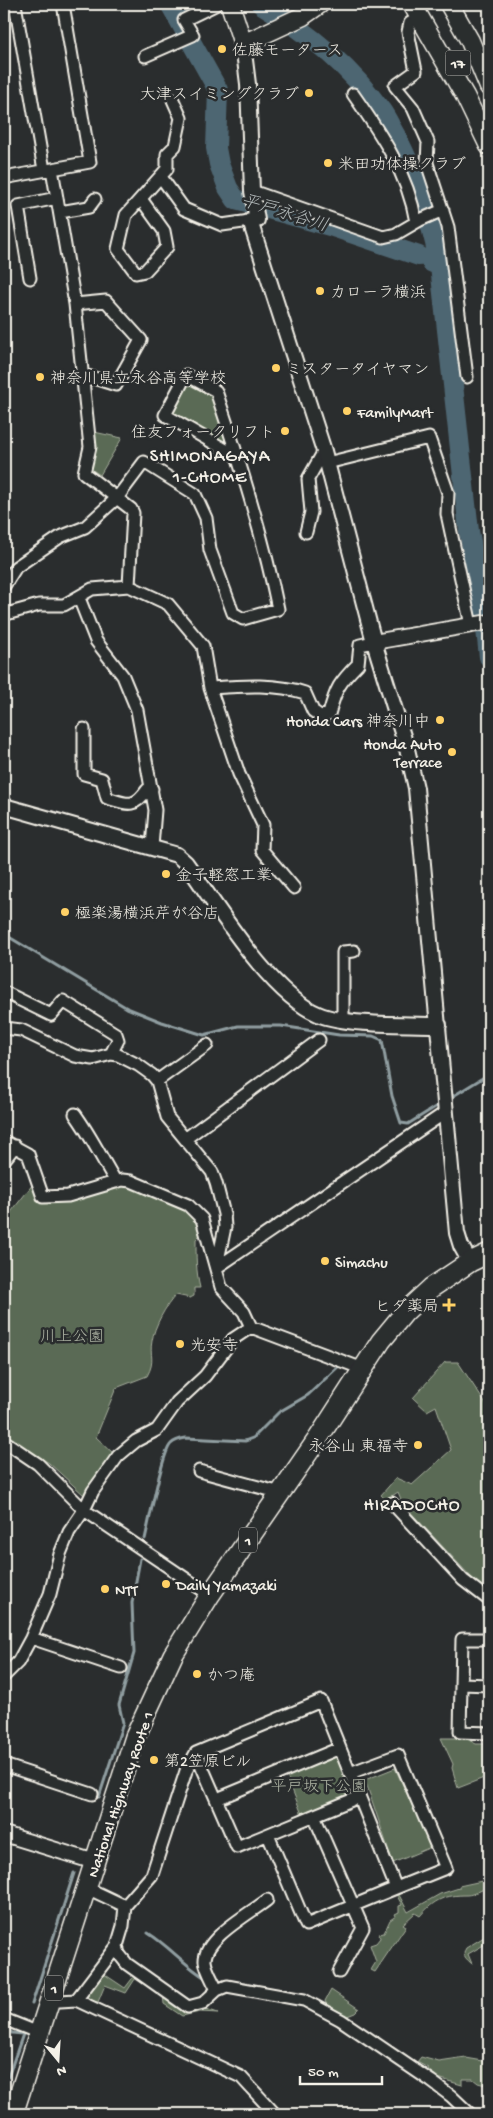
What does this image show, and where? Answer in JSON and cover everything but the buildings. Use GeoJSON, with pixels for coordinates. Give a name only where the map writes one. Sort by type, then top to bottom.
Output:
{"type":"FeatureCollection","features":[{"type":"Feature","properties":{"kind":"highway","name":"National Highway Route 1"},"geometry":{"type":"LineString","coordinates":[[14,2114],[135,1737],[173,1655],[210,1595],[281,1493],[381,1341],[405,1312],[431,1288],[470,1262],[489,1253]]}},
{"type":"Feature","properties":{"kind":"main road"},"geometry":{"type":"LineString","coordinates":[[230,4],[243,44],[303,16],[320,4]]}},
{"type":"Feature","properties":{"kind":"main road","name":"17"},"geometry":{"type":"LineString","coordinates":[[449,4],[470,41],[489,87]]}},
{"type":"Feature","properties":{"kind":"main road"},"geometry":{"type":"LineString","coordinates":[[419,8],[489,146]]}},
{"type":"Feature","properties":{"kind":"main road","name":"17"},"geometry":{"type":"LineString","coordinates":[[419,8],[489,122]]}},
{"type":"Feature","properties":{"kind":"main road"},"geometry":{"type":"LineString","coordinates":[[470,41],[489,66]]}},
{"type":"Feature","properties":{"kind":"street"},"geometry":{"type":"LineString","coordinates":[[15,4],[48,170],[60,212],[75,304],[90,447],[84,474],[131,509],[133,513],[129,586]]}},
{"type":"Feature","properties":{"kind":"street"},"geometry":{"type":"LineString","coordinates":[[4,178],[90,162],[63,4]]}},
{"type":"Feature","properties":{"kind":"street"},"geometry":{"type":"LineString","coordinates":[[144,56],[193,35],[184,20],[217,4]]}},
{"type":"Feature","properties":{"kind":"street"},"geometry":{"type":"LineString","coordinates":[[419,8],[410,23],[408,32],[416,71],[395,86],[412,108],[428,142],[427,163],[448,227],[467,377]]}},
{"type":"Feature","properties":{"kind":"street"},"geometry":{"type":"LineString","coordinates":[[243,44],[249,94],[253,193],[252,217],[325,457],[374,642],[407,749],[416,788],[457,1233],[461,1246],[470,1262]]}},
{"type":"Feature","properties":{"kind":"street"},"geometry":{"type":"LineString","coordinates":[[352,94],[371,120],[398,166],[418,221]]}},
{"type":"Feature","properties":{"kind":"street"},"geometry":{"type":"LineString","coordinates":[[141,199],[164,231],[167,248],[145,271],[136,273],[118,249],[126,215],[167,170],[167,154],[175,146],[181,118],[173,100]]}},
{"type":"Feature","properties":{"kind":"street"},"geometry":{"type":"LineString","coordinates":[[161,177],[184,209],[222,225],[252,217]]}},
{"type":"Feature","properties":{"kind":"street"},"geometry":{"type":"LineString","coordinates":[[253,193],[383,237],[396,234],[418,221],[443,210]]}},
{"type":"Feature","properties":{"kind":"street"},"geometry":{"type":"LineString","coordinates":[[30,278],[18,206],[57,198]]}},
{"type":"Feature","properties":{"kind":"street"},"geometry":{"type":"LineString","coordinates":[[60,212],[89,207],[95,199]]}},
{"type":"Feature","properties":{"kind":"street"},"geometry":{"type":"LineString","coordinates":[[75,304],[106,301],[141,340],[116,385],[82,374]]}},
{"type":"Feature","properties":{"kind":"street"},"geometry":{"type":"LineString","coordinates":[[4,586],[16,567],[60,538],[85,527],[117,498],[144,462],[195,494],[206,518],[210,550],[233,613],[243,619],[278,609],[266,550],[238,457],[216,391],[186,375],[165,415],[238,457]]}},
{"type":"Feature","properties":{"kind":"street"},"geometry":{"type":"LineString","coordinates":[[210,688],[248,686],[296,690],[305,693],[313,711],[320,716],[329,714],[335,691],[342,680],[358,664],[360,645],[479,624],[447,514],[448,493],[429,438],[325,457],[308,479],[311,512],[306,532]]}},
{"type":"Feature","properties":{"kind":"street"},"geometry":{"type":"LineString","coordinates":[[4,612],[10,613],[39,605],[64,605],[92,589],[129,586],[168,604],[203,646],[210,688],[239,774],[263,825],[262,850],[294,888]]}},
{"type":"Feature","properties":{"kind":"street"},"geometry":{"type":"LineString","coordinates":[[79,598],[96,641],[123,676],[137,710],[155,810],[152,847]]}},
{"type":"Feature","properties":{"kind":"street"},"geometry":{"type":"LineString","coordinates":[[84,729],[84,774],[102,779],[107,798],[130,804],[139,802],[147,790],[152,789]]}},
{"type":"Feature","properties":{"kind":"street"},"geometry":{"type":"LineString","coordinates":[[4,806],[177,855],[186,863],[247,948],[288,994],[301,1005],[319,1015],[343,1020],[439,1025]]}},
{"type":"Feature","properties":{"kind":"street"},"geometry":{"type":"LineString","coordinates":[[343,1020],[343,952],[354,951]]}},
{"type":"Feature","properties":{"kind":"street"},"geometry":{"type":"LineString","coordinates":[[4,992],[51,1015],[63,1001],[116,1034],[118,1040],[111,1054]]}},
{"type":"Feature","properties":{"kind":"street"},"geometry":{"type":"LineString","coordinates":[[4,1028],[21,1030],[74,1056],[93,1059],[111,1054],[118,1055],[138,1065],[152,1075],[156,1081],[166,1117],[212,1172],[226,1226],[216,1268]]}},
{"type":"Feature","properties":{"kind":"street"},"geometry":{"type":"LineString","coordinates":[[185,1139],[319,1040]]}},
{"type":"Feature","properties":{"kind":"street"},"geometry":{"type":"LineString","coordinates":[[156,1081],[207,1045]]}},
{"type":"Feature","properties":{"kind":"street"},"geometry":{"type":"LineString","coordinates":[[216,1268],[446,1112]]}},
{"type":"Feature","properties":{"kind":"street"},"geometry":{"type":"LineString","coordinates":[[75,1114],[88,1132],[98,1153],[116,1182]]}},
{"type":"Feature","properties":{"kind":"street"},"geometry":{"type":"LineString","coordinates":[[4,1141],[28,1154],[43,1197],[68,1196],[122,1180],[131,1181],[188,1205],[202,1219],[221,1287],[244,1312],[251,1327],[363,1369]]}},
{"type":"Feature","properties":{"kind":"street"},"geometry":{"type":"LineString","coordinates":[[4,1160],[15,1146]]}},
{"type":"Feature","properties":{"kind":"street"},"geometry":{"type":"LineString","coordinates":[[4,1676],[18,1662],[31,1638],[50,1594],[60,1554],[68,1532],[84,1510],[93,1491],[118,1456],[136,1441],[156,1430],[177,1402],[205,1376],[233,1339],[251,1327]]}},
{"type":"Feature","properties":{"kind":"street"},"geometry":{"type":"LineString","coordinates":[[4,1442],[38,1464],[84,1510],[210,1595]]}},
{"type":"Feature","properties":{"kind":"street"},"geometry":{"type":"LineString","coordinates":[[199,1471],[281,1493]]}},
{"type":"Feature","properties":{"kind":"street"},"geometry":{"type":"LineString","coordinates":[[392,1503],[463,1580],[489,1600]]}},
{"type":"Feature","properties":{"kind":"street"},"geometry":{"type":"LineString","coordinates":[[31,1638],[121,1668]]}},
{"type":"Feature","properties":{"kind":"street"},"geometry":{"type":"LineString","coordinates":[[489,1639],[462,1639],[460,1732],[489,1733]]}},
{"type":"Feature","properties":{"kind":"street"},"geometry":{"type":"LineString","coordinates":[[462,1684],[489,1685]]}},
{"type":"Feature","properties":{"kind":"street"},"geometry":{"type":"LineString","coordinates":[[76,2000],[117,1946],[123,1926],[125,1906],[152,1875],[186,1771],[196,1753],[321,1701],[396,1888]]}},
{"type":"Feature","properties":{"kind":"street"},"geometry":{"type":"LineString","coordinates":[[217,1800],[340,1748]]}},
{"type":"Feature","properties":{"kind":"street"},"geometry":{"type":"LineString","coordinates":[[196,1753],[237,1847],[359,1797]]}},
{"type":"Feature","properties":{"kind":"street"},"geometry":{"type":"LineString","coordinates":[[268,1835],[287,1888],[306,1925],[446,1868],[398,1754],[350,1773]]}},
{"type":"Feature","properties":{"kind":"street"},"geometry":{"type":"LineString","coordinates":[[4,1765],[92,1794]]}},
{"type":"Feature","properties":{"kind":"street"},"geometry":{"type":"LineString","coordinates":[[314,1816],[363,1928],[339,1972]]}},
{"type":"Feature","properties":{"kind":"street"},"geometry":{"type":"LineString","coordinates":[[4,1834],[95,1862]]}},
{"type":"Feature","properties":{"kind":"street"},"geometry":{"type":"LineString","coordinates":[[87,1888],[125,1906]]}},
{"type":"Feature","properties":{"kind":"street"},"geometry":{"type":"LineString","coordinates":[[217,1990],[205,1962],[207,1951],[218,1936],[267,1900]]}},
{"type":"Feature","properties":{"kind":"street"},"geometry":{"type":"LineString","coordinates":[[117,1946],[119,1954],[127,1964],[188,2007],[203,2002],[217,1990],[227,1986],[304,2000],[341,2020],[433,2083],[470,2114]]}},
{"type":"Feature","properties":{"kind":"street"},"geometry":{"type":"LineString","coordinates":[[50,1999],[60,2001],[76,2000],[241,2077],[274,2114]]}},
{"type":"Feature","properties":{"kind":"street"},"geometry":{"type":"LineString","coordinates":[[4,2019],[19,2027],[39,2033]]}},
{"type":"Feature","properties":{"kind":"green space"},"geometry":{"type":"Polygon","coordinates":[[[188,381],[213,395],[232,449],[171,414],[188,381]]]}},
{"type":"Feature","properties":{"kind":"green space"},"geometry":{"type":"Polygon","coordinates":[[[94,432],[122,438],[100,475],[91,469],[95,444],[94,432]]]}},
{"type":"Feature","properties":{"kind":"green space","name":"川上公園"},"geometry":{"type":"Polygon","coordinates":[[[37,1179],[43,1197],[122,1180],[181,1208],[195,1217],[201,1234],[196,1239],[196,1258],[200,1288],[194,1288],[194,1296],[190,1298],[176,1295],[165,1310],[153,1335],[151,1346],[152,1362],[147,1376],[116,1388],[96,1437],[114,1454],[85,1496],[49,1463],[4,1434],[4,1221],[37,1179]]]}},
{"type":"Feature","properties":{"kind":"green space"},"geometry":{"type":"Polygon","coordinates":[[[445,1362],[458,1362],[489,1409],[489,1593],[472,1578],[403,1504],[398,1492],[386,1500],[381,1495],[396,1478],[412,1485],[451,1450],[436,1406],[427,1411],[413,1398],[445,1362]]]}},
{"type":"Feature","properties":{"kind":"green space"},"geometry":{"type":"Polygon","coordinates":[[[441,1738],[465,1738],[476,1744],[489,1744],[489,1776],[458,1788],[452,1768],[453,1764],[441,1738]]]}},
{"type":"Feature","properties":{"kind":"green space","name":"平戸坂下公園"},"geometry":{"type":"Polygon","coordinates":[[[335,1753],[353,1795],[303,1817],[286,1774],[335,1753]]]}},
{"type":"Feature","properties":{"kind":"green space"},"geometry":{"type":"Polygon","coordinates":[[[395,1768],[431,1847],[393,1863],[365,1780],[395,1768]]]}},
{"type":"Feature","properties":{"kind":"green space"},"geometry":{"type":"Polygon","coordinates":[[[489,1875],[489,1887],[469,1895],[446,1897],[436,1902],[420,1916],[415,1913],[403,1924],[406,1926],[375,1972],[371,1970],[376,1962],[370,1945],[376,1943],[380,1938],[379,1934],[384,1933],[390,1920],[399,1912],[399,1906],[402,1905],[396,1894],[398,1893],[408,1912],[440,1894],[459,1888],[459,1886],[482,1881],[489,1875]]]}},
{"type":"Feature","properties":{"kind":"green space"},"geometry":{"type":"Polygon","coordinates":[[[489,1934],[489,1942],[468,1954],[472,1964],[464,1955],[466,1948],[489,1934]]]}},
{"type":"Feature","properties":{"kind":"green space"},"geometry":{"type":"Polygon","coordinates":[[[101,1972],[125,1988],[135,1975],[137,1976],[126,1993],[105,1985],[98,2002],[90,2002],[83,1998],[101,1972]]]}},
{"type":"Feature","properties":{"kind":"green space"},"geometry":{"type":"Polygon","coordinates":[[[331,1990],[359,2009],[355,2013],[342,2018],[328,2007],[325,2001],[331,1990]]]}},
{"type":"Feature","properties":{"kind":"green space"},"geometry":{"type":"Polygon","coordinates":[[[163,1994],[218,2013],[200,2012],[182,2016],[164,2004],[163,1994]]]}},
{"type":"Feature","properties":{"kind":"green space"},"geometry":{"type":"Polygon","coordinates":[[[421,2057],[439,2062],[466,2058],[489,2062],[489,2086],[478,2083],[473,2079],[462,2079],[462,2085],[431,2076],[428,2068],[417,2062],[421,2057]]]}},
{"type":"Feature","properties":{"kind":"waterway","name":"平戸永谷川"},"geometry":{"type":"LineString","coordinates":[[170,4],[218,90],[216,148],[219,164],[228,188],[236,200],[330,226],[419,256]]}},
{"type":"Feature","properties":{"kind":"waterway","name":"平戸永谷川"},"geometry":{"type":"LineString","coordinates":[[261,4],[311,38],[341,64],[369,94],[383,113],[404,152],[417,183],[428,216],[440,266]]}},
{"type":"Feature","properties":{"kind":"waterway","name":"平戸永谷川"},"geometry":{"type":"LineString","coordinates":[[272,4],[274,11]]}},
{"type":"Feature","properties":{"kind":"waterway","name":"平戸永谷川"},"geometry":{"type":"LineString","coordinates":[[431,262],[440,266],[469,531],[484,611],[489,657]]}},
{"type":"Feature","properties":{"kind":"waterway"},"geometry":{"type":"LineString","coordinates":[[4,934],[127,1008],[162,1022],[204,1035],[238,1026],[281,1026],[339,1035],[373,1036],[382,1040],[392,1096],[401,1123],[408,1124],[440,1104]]}},
{"type":"Feature","properties":{"kind":"waterway"},"geometry":{"type":"LineString","coordinates":[[450,1098],[489,1074]]}},
{"type":"Feature","properties":{"kind":"waterway"},"geometry":{"type":"LineString","coordinates":[[145,1539],[160,1473],[167,1450],[171,1444],[186,1438],[245,1441],[253,1438],[279,1412],[308,1395],[339,1366]]}},
{"type":"Feature","properties":{"kind":"waterway"},"geometry":{"type":"LineString","coordinates":[[99,1797],[123,1723],[119,1705],[134,1653],[132,1603],[140,1559]]}},
{"type":"Feature","properties":{"kind":"waterway"},"geometry":{"type":"LineString","coordinates":[[32,2004],[74,1873]]}},
{"type":"Feature","properties":{"kind":"waterway"},"geometry":{"type":"LineString","coordinates":[[148,1933],[207,1979]]}},
{"type":"Feature","properties":{"kind":"waterway"},"geometry":{"type":"LineString","coordinates":[[4,2027],[12,2033],[23,2034],[8,2077]]}},
{"type":"Feature","properties":{"kind":"waterway"},"geometry":{"type":"LineString","coordinates":[[368,2110],[371,2114]]}},
{"type":"Feature","properties":{"kind":"place","name":"佐藤モータース"},"geometry":{"type":"Point","coordinates":[222,49]}},
{"type":"Feature","properties":{"kind":"place","name":"大津スイミングクラブ"},"geometry":{"type":"Point","coordinates":[309,93]}},
{"type":"Feature","properties":{"kind":"place","name":"米田功体操クラブ"},"geometry":{"type":"Point","coordinates":[328,163]}},
{"type":"Feature","properties":{"kind":"place","name":"カローラ横浜"},"geometry":{"type":"Point","coordinates":[320,291]}},
{"type":"Feature","properties":{"kind":"place","name":"ミスタータイヤマン"},"geometry":{"type":"Point","coordinates":[276,368]}},
{"type":"Feature","properties":{"kind":"place","name":"神奈川県立永谷高等学校"},"geometry":{"type":"Point","coordinates":[40,377]}},
{"type":"Feature","properties":{"kind":"place","name":"FamilyMart"},"geometry":{"type":"Point","coordinates":[347,411]}},
{"type":"Feature","properties":{"kind":"place","name":"住友フォークリフト"},"geometry":{"type":"Point","coordinates":[285,431]}},
{"type":"Feature","properties":{"kind":"place","name":"Honda Cars 神奈川中"},"geometry":{"type":"Point","coordinates":[440,720]}},
{"type":"Feature","properties":{"kind":"place","name":"Honda Auto Terrace"},"geometry":{"type":"Point","coordinates":[452,752]}},
{"type":"Feature","properties":{"kind":"place","name":"金子軽窓工業"},"geometry":{"type":"Point","coordinates":[166,874]}},
{"type":"Feature","properties":{"kind":"place","name":"極楽湯横浜芹が谷店"},"geometry":{"type":"Point","coordinates":[65,912]}},
{"type":"Feature","properties":{"kind":"place","name":"Simachu"},"geometry":{"type":"Point","coordinates":[325,1261]}},
{"type":"Feature","properties":{"kind":"place","name":"ヒダ薬局"},"geometry":{"type":"Point","coordinates":[449,1305]}},
{"type":"Feature","properties":{"kind":"place","name":"光安寺"},"geometry":{"type":"Point","coordinates":[180,1344]}},
{"type":"Feature","properties":{"kind":"place","name":"永谷山 東福寺"},"geometry":{"type":"Point","coordinates":[418,1445]}},
{"type":"Feature","properties":{"kind":"place","name":"Daily Yamazaki"},"geometry":{"type":"Point","coordinates":[166,1584]}},
{"type":"Feature","properties":{"kind":"place","name":"NTT"},"geometry":{"type":"Point","coordinates":[105,1589]}},
{"type":"Feature","properties":{"kind":"place","name":"かつ庵"},"geometry":{"type":"Point","coordinates":[197,1674]}},
{"type":"Feature","properties":{"kind":"place","name":"第2笠原ビル"},"geometry":{"type":"Point","coordinates":[154,1760]}},
{"type":"Feature","properties":{"kind":"district","name":"SHIMONAGAYA 1-CHOME"},"geometry":{"type":"Point","coordinates":[210,465]}},
{"type":"Feature","properties":{"kind":"district","name":"HIRADOCHO"},"geometry":{"type":"Point","coordinates":[412,1504]}}]}
